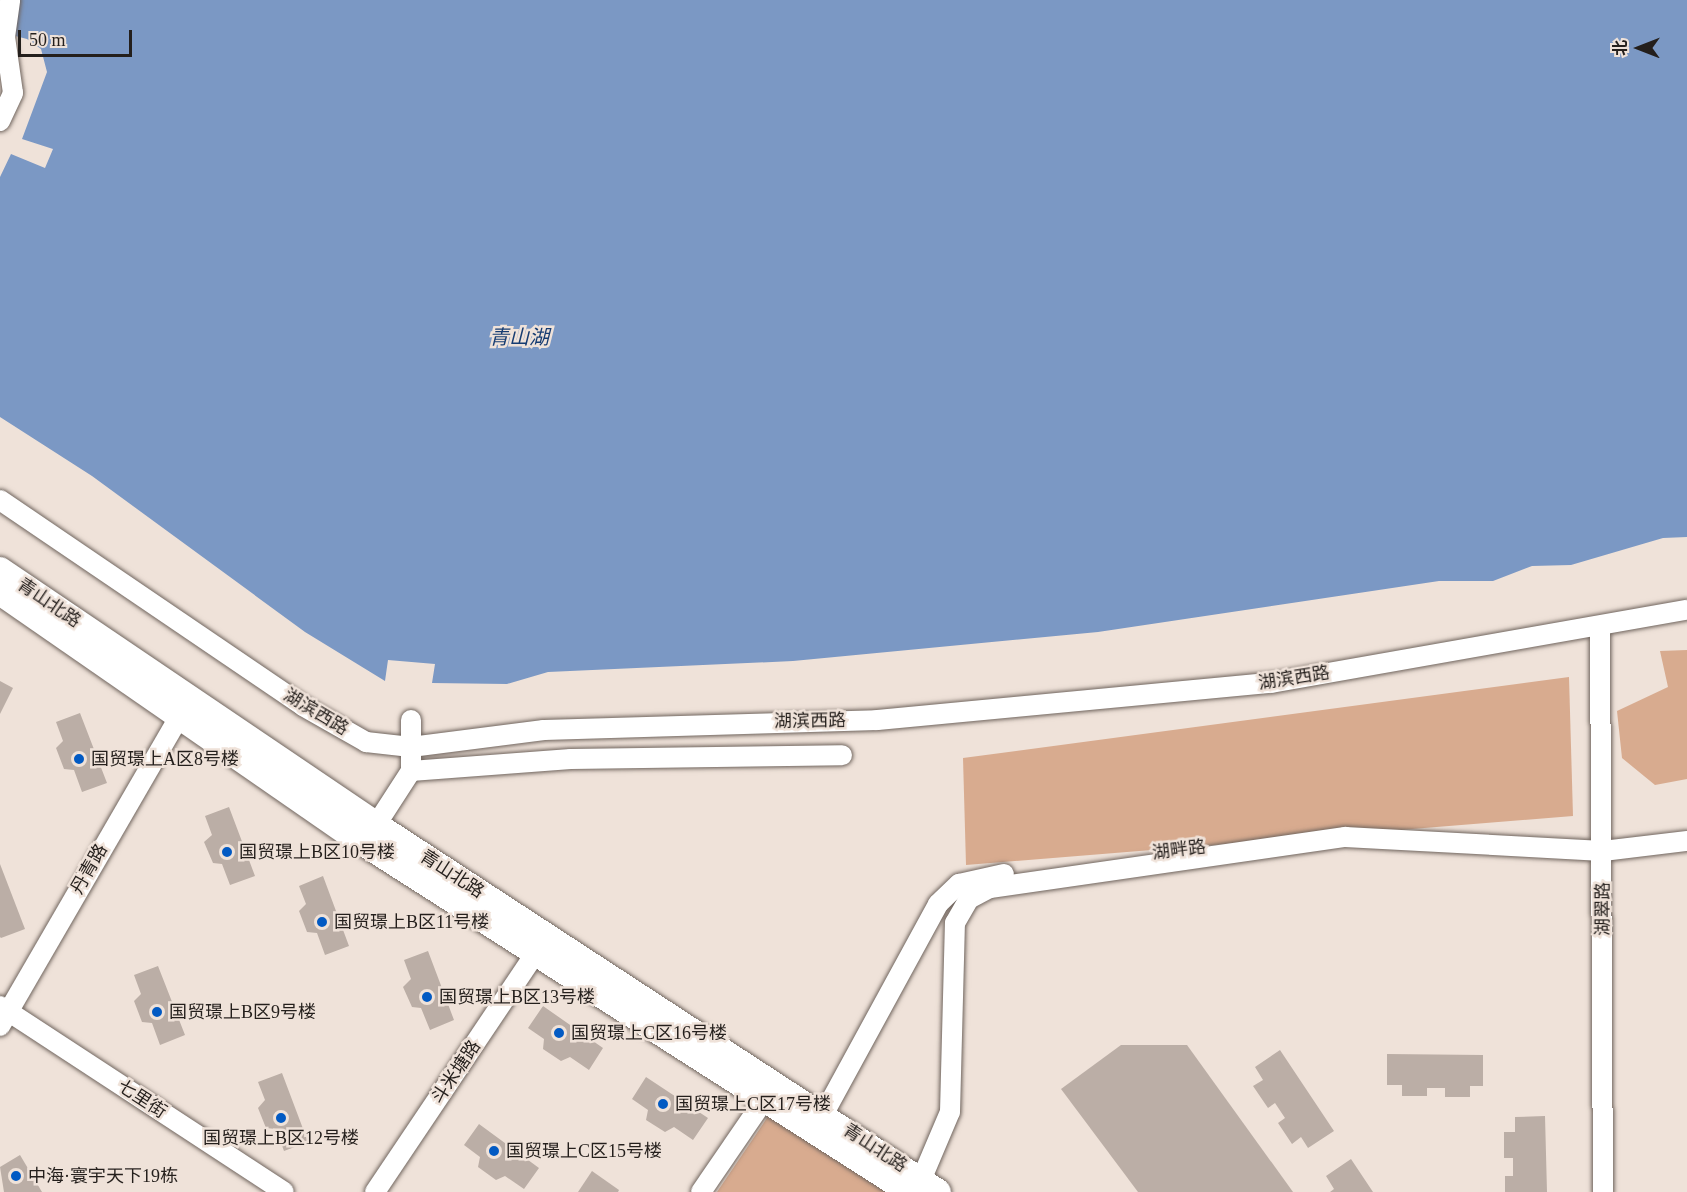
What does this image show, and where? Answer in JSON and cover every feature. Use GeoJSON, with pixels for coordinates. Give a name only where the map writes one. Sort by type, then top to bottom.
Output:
{"type":"FeatureCollection","features":[{"type":"Feature","properties":{"kind":"main road","name":"青山北路"},"geometry":{"type":"LineString","coordinates":[[0,570],[819,1122],[923,1185]]}},
{"type":"Feature","properties":{"kind":"main road","name":"青山北路"},"geometry":{"type":"LineString","coordinates":[[0,592],[181,714],[348,833],[537,951],[764,1100],[819,1122]]}},
{"type":"Feature","properties":{"kind":"street"},"geometry":{"type":"LineString","coordinates":[[0,121],[13,93],[5,37],[10,0]]}},
{"type":"Feature","properties":{"kind":"street","name":"湖滨西路"},"geometry":{"type":"LineString","coordinates":[[0,500],[303,706],[366,742],[411,747],[544,730],[877,720],[1271,683],[1687,610]]}},
{"type":"Feature","properties":{"kind":"street","name":"湖翠路"},"geometry":{"type":"LineString","coordinates":[[1599,626],[1603,844],[1603,1192]]}},
{"type":"Feature","properties":{"kind":"street","name":"丹青路"},"geometry":{"type":"LineString","coordinates":[[3,1015],[181,714]]}},
{"type":"Feature","properties":{"kind":"street"},"geometry":{"type":"LineString","coordinates":[[376,825],[411,771],[411,720]]}},
{"type":"Feature","properties":{"kind":"street"},"geometry":{"type":"LineString","coordinates":[[411,771],[571,759],[842,755]]}},
{"type":"Feature","properties":{"kind":"street","name":"湖畔路"},"geometry":{"type":"LineString","coordinates":[[819,1122],[914,942],[938,904],[959,884],[1025,871],[1346,828],[1603,844],[1687,828]]}},
{"type":"Feature","properties":{"kind":"street","name":"湖畔路"},"geometry":{"type":"LineString","coordinates":[[923,1185],[953,1090],[955,923],[969,899],[990,888],[1345,837],[1603,844],[1687,841]]}},
{"type":"Feature","properties":{"kind":"street","name":"斗米塘路"},"geometry":{"type":"LineString","coordinates":[[375,1192],[537,951]]}},
{"type":"Feature","properties":{"kind":"street","name":"七里街"},"geometry":{"type":"LineString","coordinates":[[3,1015],[284,1192]]}},
{"type":"Feature","properties":{"kind":"street"},"geometry":{"type":"LineString","coordinates":[[701,1192],[764,1100]]}},
{"type":"Feature","properties":{"kind":"shaded area"},"geometry":{"type":"Polygon","coordinates":[[[1687,650],[1687,779],[1655,785],[1622,758],[1617,711],[1668,687],[1660,651],[1687,650]]]}},
{"type":"Feature","properties":{"kind":"shaded area"},"geometry":{"type":"Polygon","coordinates":[[[1569,677],[1573,816],[966,865],[963,758],[1569,677]]]}},
{"type":"Feature","properties":{"kind":"shaded area"},"geometry":{"type":"Polygon","coordinates":[[[769,1115],[888,1192],[717,1192],[769,1115]]]}},
{"type":"Feature","properties":{"kind":"water","name":"青山湖"},"geometry":{"type":"Polygon","coordinates":[[[0,0],[1687,0],[1687,537],[1663,538],[1571,565],[1532,566],[1493,581],[1439,581],[1098,632],[793,661],[548,672],[507,684],[432,683],[435,664],[388,660],[385,681],[305,632],[92,476],[0,417],[0,177],[11,154],[45,168],[53,149],[22,139],[47,72],[41,49],[27,39],[0,32],[0,0]]]}},
{"type":"Feature","properties":{"kind":"building"},"geometry":{"type":"Polygon","coordinates":[[[0,681],[13,688],[0,714],[0,681]]]}},
{"type":"Feature","properties":{"kind":"building","name":"国贸璟上A区8号楼"},"geometry":{"type":"Polygon","coordinates":[[[80,713],[107,783],[82,792],[74,770],[64,769],[56,748],[63,741],[56,722],[80,713]]]}},
{"type":"Feature","properties":{"kind":"building","name":"国贸璟上B区10号楼"},"geometry":{"type":"Polygon","coordinates":[[[229,807],[255,876],[230,885],[222,864],[213,863],[204,842],[212,835],[205,816],[229,807]]]}},
{"type":"Feature","properties":{"kind":"building"},"geometry":{"type":"Polygon","coordinates":[[[0,864],[25,929],[1,938],[0,937],[0,864]]]}},
{"type":"Feature","properties":{"kind":"building","name":"国贸璟上B区11号楼"},"geometry":{"type":"Polygon","coordinates":[[[323,876],[349,946],[325,955],[317,933],[307,932],[299,911],[306,904],[299,886],[323,876]]]}},
{"type":"Feature","properties":{"kind":"building","name":"国贸璟上B区13号楼"},"geometry":{"type":"Polygon","coordinates":[[[428,951],[454,1020],[430,1030],[421,1008],[412,1007],[403,987],[411,979],[404,960],[428,951]]]}},
{"type":"Feature","properties":{"kind":"building","name":"国贸璟上B区9号楼"},"geometry":{"type":"Polygon","coordinates":[[[158,966],[185,1035],[160,1045],[152,1023],[142,1022],[134,1001],[141,994],[134,975],[158,966]]]}},
{"type":"Feature","properties":{"kind":"building","name":"国贸璟上C区16号楼"},"geometry":{"type":"Polygon","coordinates":[[[543,1006],[603,1048],[589,1070],[570,1057],[561,1061],[543,1049],[544,1039],[528,1028],[543,1006]]]}},
{"type":"Feature","properties":{"kind":"building"},"geometry":{"type":"Polygon","coordinates":[[[1121,1045],[1187,1045],[1293,1192],[1138,1192],[1061,1089],[1121,1045]]]}},
{"type":"Feature","properties":{"kind":"building"},"geometry":{"type":"Polygon","coordinates":[[[1280,1050],[1334,1131],[1308,1148],[1301,1137],[1292,1144],[1278,1123],[1285,1118],[1275,1103],[1268,1108],[1253,1086],[1263,1080],[1255,1067],[1280,1050]]]}},
{"type":"Feature","properties":{"kind":"building"},"geometry":{"type":"Polygon","coordinates":[[[1387,1054],[1483,1055],[1483,1086],[1470,1086],[1470,1097],[1445,1097],[1445,1088],[1427,1088],[1427,1096],[1402,1096],[1402,1085],[1387,1085],[1387,1054]]]}},
{"type":"Feature","properties":{"kind":"building","name":"国贸璟上B区12号楼"},"geometry":{"type":"Polygon","coordinates":[[[282,1073],[308,1142],[284,1151],[276,1129],[266,1128],[258,1108],[265,1100],[258,1082],[282,1073]]]}},
{"type":"Feature","properties":{"kind":"building","name":"国贸璟上C区17号楼"},"geometry":{"type":"Polygon","coordinates":[[[646,1077],[708,1118],[693,1140],[674,1127],[665,1132],[646,1120],[648,1110],[632,1099],[646,1077]]]}},
{"type":"Feature","properties":{"kind":"building"},"geometry":{"type":"Polygon","coordinates":[[[1545,1116],[1547,1192],[1505,1192],[1505,1176],[1513,1176],[1513,1158],[1504,1158],[1504,1132],[1515,1132],[1515,1117],[1545,1116]]]}},
{"type":"Feature","properties":{"kind":"building","name":"国贸璟上C区15号楼"},"geometry":{"type":"Polygon","coordinates":[[[479,1124],[539,1168],[524,1189],[505,1176],[496,1180],[478,1167],[480,1157],[464,1145],[479,1124]]]}},
{"type":"Feature","properties":{"kind":"building","name":"中海·寰宇天下19栋"},"geometry":{"type":"Polygon","coordinates":[[[20,1155],[42,1192],[4,1192],[0,1167],[20,1155]]]}},
{"type":"Feature","properties":{"kind":"building"},"geometry":{"type":"Polygon","coordinates":[[[1351,1159],[1373,1192],[1330,1192],[1334,1189],[1326,1176],[1351,1159]]]}},
{"type":"Feature","properties":{"kind":"building"},"geometry":{"type":"Polygon","coordinates":[[[592,1171],[619,1190],[618,1192],[578,1192],[592,1171]]]}},
{"type":"Feature","properties":{"kind":"place","name":"国贸璟上A区8号楼"},"geometry":{"type":"Point","coordinates":[79,759]}},
{"type":"Feature","properties":{"kind":"place","name":"国贸璟上B区10号楼"},"geometry":{"type":"Point","coordinates":[227,852]}},
{"type":"Feature","properties":{"kind":"place","name":"国贸璟上B区11号楼"},"geometry":{"type":"Point","coordinates":[322,922]}},
{"type":"Feature","properties":{"kind":"place","name":"国贸璟上B区13号楼"},"geometry":{"type":"Point","coordinates":[427,997]}},
{"type":"Feature","properties":{"kind":"place","name":"国贸璟上B区9号楼"},"geometry":{"type":"Point","coordinates":[157,1012]}},
{"type":"Feature","properties":{"kind":"place","name":"国贸璟上C区16号楼"},"geometry":{"type":"Point","coordinates":[559,1033]}},
{"type":"Feature","properties":{"kind":"place","name":"国贸璟上C区17号楼"},"geometry":{"type":"Point","coordinates":[663,1104]}},
{"type":"Feature","properties":{"kind":"place","name":"国贸璟上B区12号楼"},"geometry":{"type":"Point","coordinates":[281,1118]}},
{"type":"Feature","properties":{"kind":"place","name":"国贸璟上C区15号楼"},"geometry":{"type":"Point","coordinates":[494,1151]}},
{"type":"Feature","properties":{"kind":"place","name":"中海·寰宇天下19栋"},"geometry":{"type":"Point","coordinates":[16,1176]}}]}
